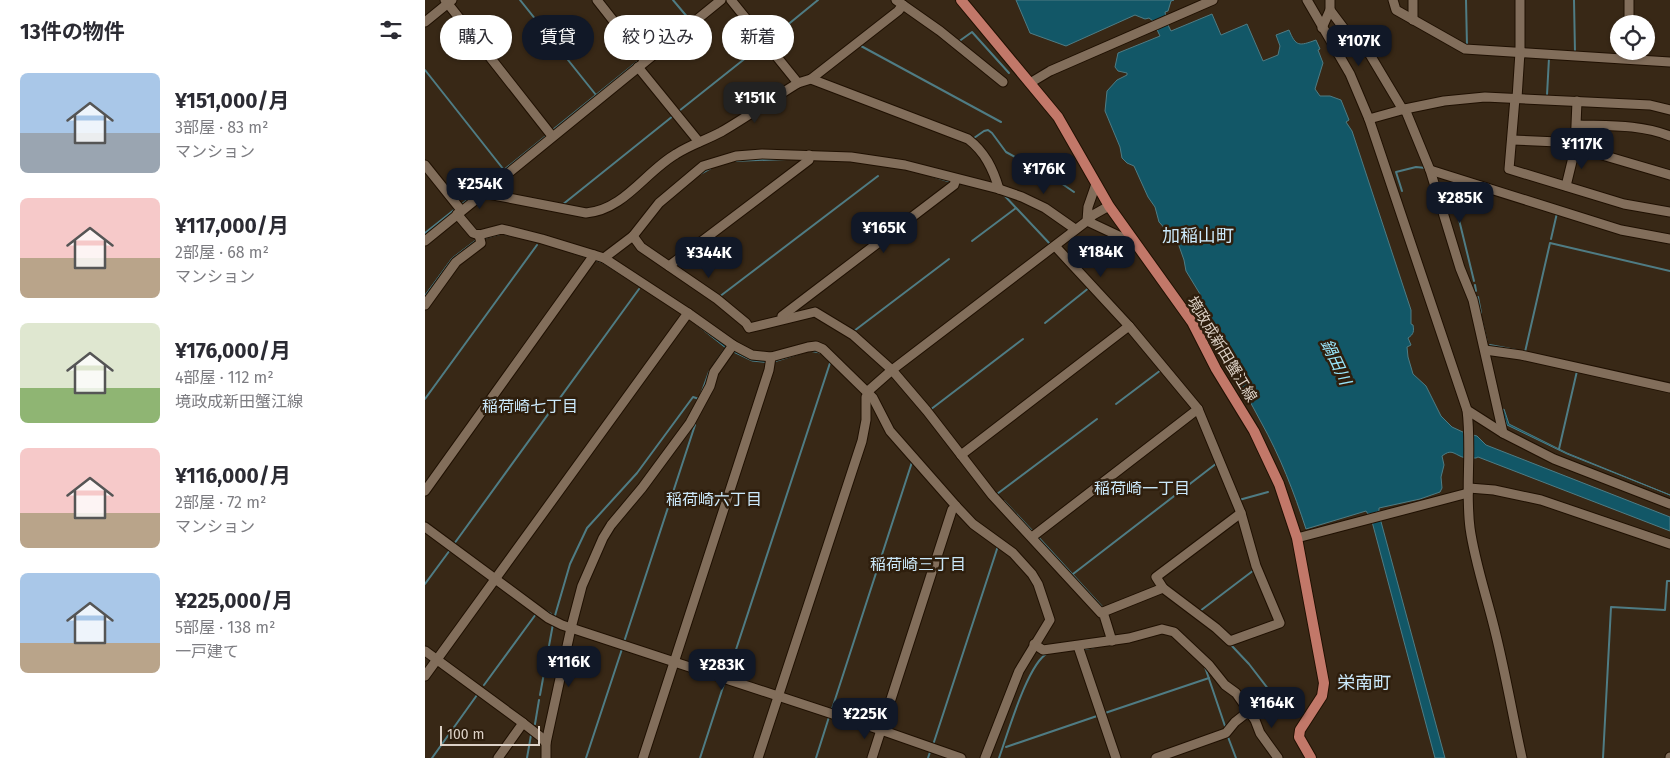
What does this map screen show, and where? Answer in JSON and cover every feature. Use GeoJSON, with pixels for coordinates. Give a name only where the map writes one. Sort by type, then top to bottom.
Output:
{"type":"FeatureCollection","features":[{"type":"Feature","properties":{"kind":"main road","name":"境政成新田蟹江線"},"geometry":{"type":"LineString","coordinates":[[961,0],[1058,117],[1109,206],[1192,322],[1216,369],[1254,431],[1279,484],[1297,538],[1324,684],[1322,696],[1300,730],[1299,737],[1311,758]]}},
{"type":"Feature","properties":{"kind":"street"},"geometry":{"type":"LineString","coordinates":[[597,0],[699,142]]}},
{"type":"Feature","properties":{"kind":"street"},"geometry":{"type":"LineString","coordinates":[[425,241],[484,191],[721,0]]}},
{"type":"Feature","properties":{"kind":"street"},"geometry":{"type":"LineString","coordinates":[[731,0],[798,83]]}},
{"type":"Feature","properties":{"kind":"street"},"geometry":{"type":"LineString","coordinates":[[1031,83],[1050,72],[1213,0]]}},
{"type":"Feature","properties":{"kind":"street"},"geometry":{"type":"LineString","coordinates":[[1307,0],[1350,74],[1369,119],[1467,410],[1471,530],[1476,557],[1497,636],[1522,758]]}},
{"type":"Feature","properties":{"kind":"street"},"geometry":{"type":"LineString","coordinates":[[1322,28],[1330,10],[1330,0]]}},
{"type":"Feature","properties":{"kind":"street"},"geometry":{"type":"LineString","coordinates":[[1393,0],[1396,10],[1465,49],[1610,54]]}},
{"type":"Feature","properties":{"kind":"street"},"geometry":{"type":"LineString","coordinates":[[1413,0],[1413,20]]}},
{"type":"Feature","properties":{"kind":"street"},"geometry":{"type":"LineString","coordinates":[[1520,0],[1520,51],[1509,169],[1624,204],[1670,212]]}},
{"type":"Feature","properties":{"kind":"street"},"geometry":{"type":"LineString","coordinates":[[1629,0],[1629,15]]}},
{"type":"Feature","properties":{"kind":"street"},"geometry":{"type":"LineString","coordinates":[[425,22],[448,1],[552,136]]}},
{"type":"Feature","properties":{"kind":"street"},"geometry":{"type":"LineString","coordinates":[[484,191],[489,194],[586,214],[597,212],[618,202],[653,170],[675,154],[720,132],[798,83],[811,79],[898,11],[899,2],[940,31],[1003,82]]}},
{"type":"Feature","properties":{"kind":"street"},"geometry":{"type":"LineString","coordinates":[[1330,10],[1354,42],[1366,48],[1403,110],[1430,170],[1460,268],[1473,300],[1503,433]]}},
{"type":"Feature","properties":{"kind":"street"},"geometry":{"type":"LineString","coordinates":[[1655,59],[1670,62]]}},
{"type":"Feature","properties":{"kind":"street"},"geometry":{"type":"LineString","coordinates":[[811,79],[969,139],[978,146],[989,162],[999,189]]}},
{"type":"Feature","properties":{"kind":"street"},"geometry":{"type":"LineString","coordinates":[[1369,119],[1403,110],[1466,98],[1485,97],[1650,105],[1670,110]]}},
{"type":"Feature","properties":{"kind":"street"},"geometry":{"type":"LineString","coordinates":[[1566,186],[1575,149],[1577,101]]}},
{"type":"Feature","properties":{"kind":"street"},"geometry":{"type":"LineString","coordinates":[[1577,125],[1636,127],[1658,131],[1670,136]]}},
{"type":"Feature","properties":{"kind":"street"},"geometry":{"type":"LineString","coordinates":[[1512,140],[1558,142],[1575,149],[1670,175]]}},
{"type":"Feature","properties":{"kind":"street"},"geometry":{"type":"LineString","coordinates":[[604,258],[633,236],[659,203],[703,166],[736,156],[762,154],[860,158],[956,178],[1022,197],[1045,208],[1075,230]]}},
{"type":"Feature","properties":{"kind":"street"},"geometry":{"type":"LineString","coordinates":[[669,266],[809,160],[809,155]]}},
{"type":"Feature","properties":{"kind":"street"},"geometry":{"type":"LineString","coordinates":[[425,165],[473,232],[480,238],[481,243],[456,262],[425,305]]}},
{"type":"Feature","properties":{"kind":"street"},"geometry":{"type":"LineString","coordinates":[[1430,170],[1621,230],[1670,239]]}},
{"type":"Feature","properties":{"kind":"street"},"geometry":{"type":"LineString","coordinates":[[783,319],[782,316],[954,185],[956,178]]}},
{"type":"Feature","properties":{"kind":"street"},"geometry":{"type":"LineString","coordinates":[[1087,221],[1088,207],[1096,184]]}},
{"type":"Feature","properties":{"kind":"street"},"geometry":{"type":"LineString","coordinates":[[758,758],[862,440],[866,420],[867,395],[892,370],[1093,215],[1109,206]]}},
{"type":"Feature","properties":{"kind":"street"},"geometry":{"type":"LineString","coordinates":[[1087,221],[1136,244]]}},
{"type":"Feature","properties":{"kind":"street"},"geometry":{"type":"LineString","coordinates":[[480,238],[502,229],[542,239],[592,258],[604,258],[686,314],[731,348],[752,356],[771,360],[808,347],[823,349],[867,395],[890,431],[956,506],[973,524],[1013,553],[1032,574],[1038,584],[1050,620],[1034,644],[1015,680],[985,758]]}},
{"type":"Feature","properties":{"kind":"street"},"geometry":{"type":"LineString","coordinates":[[633,236],[641,246],[717,298],[746,322],[749,328],[815,312],[853,335],[892,370],[927,411],[992,495],[1101,613],[1163,588]]}},
{"type":"Feature","properties":{"kind":"street"},"geometry":{"type":"LineString","coordinates":[[1055,246],[1129,326],[1198,409],[1241,513],[1256,566],[1280,623],[1230,641],[1217,628],[1163,588],[1156,577],[1241,513]]}},
{"type":"Feature","properties":{"kind":"street"},"geometry":{"type":"LineString","coordinates":[[425,491],[592,258]]}},
{"type":"Feature","properties":{"kind":"street"},"geometry":{"type":"LineString","coordinates":[[425,676],[686,314]]}},
{"type":"Feature","properties":{"kind":"street"},"geometry":{"type":"LineString","coordinates":[[961,455],[1129,326]]}},
{"type":"Feature","properties":{"kind":"street"},"geometry":{"type":"LineString","coordinates":[[546,758],[545,743],[571,628],[582,586],[603,538],[690,423],[710,386],[714,372],[731,348]]}},
{"type":"Feature","properties":{"kind":"street"},"geometry":{"type":"LineString","coordinates":[[1485,350],[1521,355],[1670,388]]}},
{"type":"Feature","properties":{"kind":"street"},"geometry":{"type":"LineString","coordinates":[[643,758],[771,360]]}},
{"type":"Feature","properties":{"kind":"street"},"geometry":{"type":"LineString","coordinates":[[1032,537],[1198,409]]}},
{"type":"Feature","properties":{"kind":"street"},"geometry":{"type":"LineString","coordinates":[[1467,410],[1503,433],[1554,459],[1670,504]]}},
{"type":"Feature","properties":{"kind":"street"},"geometry":{"type":"LineString","coordinates":[[1297,538],[1469,491],[1493,490],[1541,500],[1670,544]]}},
{"type":"Feature","properties":{"kind":"street"},"geometry":{"type":"LineString","coordinates":[[872,758],[953,510],[956,506]]}},
{"type":"Feature","properties":{"kind":"street"},"geometry":{"type":"LineString","coordinates":[[425,527],[548,618],[571,628],[961,758]]}},
{"type":"Feature","properties":{"kind":"street"},"geometry":{"type":"LineString","coordinates":[[1103,612],[1112,641]]}},
{"type":"Feature","properties":{"kind":"street"},"geometry":{"type":"LineString","coordinates":[[1034,644],[1043,650],[1112,641],[1162,629],[1174,632],[1209,665],[1225,685],[1233,690],[1255,720],[1260,733],[1278,758]]}},
{"type":"Feature","properties":{"kind":"street"},"geometry":{"type":"LineString","coordinates":[[1078,646],[1116,758]]}},
{"type":"Feature","properties":{"kind":"street"},"geometry":{"type":"LineString","coordinates":[[425,651],[523,723],[541,737],[545,743]]}},
{"type":"Feature","properties":{"kind":"street"},"geometry":{"type":"LineString","coordinates":[[1156,758],[1226,733],[1235,722],[1249,711]]}},
{"type":"Feature","properties":{"kind":"street"},"geometry":{"type":"LineString","coordinates":[[498,758],[523,723]]}},
{"type":"Feature","properties":{"kind":"water","name":"鍋田川"},"geometry":{"type":"Polygon","coordinates":[[[1016,0],[1174,0],[1171,1],[1168,11],[1165,12],[1171,31],[1212,14],[1221,35],[1247,24],[1263,61],[1278,55],[1280,46],[1276,35],[1289,30],[1294,40],[1299,44],[1316,40],[1323,63],[1315,89],[1320,96],[1330,96],[1341,100],[1349,120],[1346,122],[1352,131],[1411,310],[1413,331],[1408,338],[1411,345],[1407,347],[1413,374],[1426,386],[1441,416],[1452,427],[1477,436],[1486,445],[1670,517],[1670,531],[1478,457],[1462,457],[1450,452],[1442,456],[1444,465],[1440,492],[1420,499],[1379,508],[1379,511],[1376,512],[1377,519],[1380,518],[1445,758],[1435,758],[1370,514],[1366,511],[1306,529],[1274,448],[1207,324],[1200,294],[1186,271],[1178,243],[1159,222],[1155,207],[1148,197],[1134,166],[1122,158],[1120,147],[1105,111],[1107,91],[1117,80],[1127,75],[1127,73],[1118,71],[1115,67],[1118,53],[1160,36],[1153,21],[1149,18],[1145,19],[1135,15],[1066,46],[1030,33],[1016,0]]]}},
{"type":"Feature","properties":{"kind":"water"},"geometry":{"type":"Polygon","coordinates":[[[500,231],[542,241],[605,261],[676,307],[731,346],[753,358],[765,360],[815,349],[820,351],[831,362],[820,353],[809,351],[771,363],[752,361],[727,349],[684,315],[603,263],[539,242],[502,234],[479,240],[454,261],[425,301],[425,295],[452,258],[477,239],[500,231]]]}},
{"type":"Feature","properties":{"kind":"water"},"geometry":{"type":"Polygon","coordinates":[[[1504,409],[1509,424],[1567,453],[1670,495],[1567,454],[1507,425],[1502,410],[1504,409]]]}},
{"type":"Feature","properties":{"kind":"waterway"},"geometry":{"type":"LineString","coordinates":[[520,0],[596,95]]}},
{"type":"Feature","properties":{"kind":"waterway"},"geometry":{"type":"LineString","coordinates":[[673,0],[686,15]]}},
{"type":"Feature","properties":{"kind":"waterway"},"geometry":{"type":"LineString","coordinates":[[794,20],[818,0]]}},
{"type":"Feature","properties":{"kind":"waterway"},"geometry":{"type":"LineString","coordinates":[[1466,0],[1467,46]]}},
{"type":"Feature","properties":{"kind":"waterway"},"geometry":{"type":"LineString","coordinates":[[1574,0],[1575,53]]}},
{"type":"Feature","properties":{"kind":"waterway"},"geometry":{"type":"LineString","coordinates":[[958,42],[972,32],[1009,73]]}},
{"type":"Feature","properties":{"kind":"waterway"},"geometry":{"type":"LineString","coordinates":[[861,46],[1001,122]]}},
{"type":"Feature","properties":{"kind":"waterway"},"geometry":{"type":"LineString","coordinates":[[1547,95],[1549,58]]}},
{"type":"Feature","properties":{"kind":"waterway"},"geometry":{"type":"LineString","coordinates":[[679,111],[743,60]]}},
{"type":"Feature","properties":{"kind":"waterway"},"geometry":{"type":"LineString","coordinates":[[554,129],[637,62]]}},
{"type":"Feature","properties":{"kind":"waterway"},"geometry":{"type":"LineString","coordinates":[[425,70],[504,170]]}},
{"type":"Feature","properties":{"kind":"waterway"},"geometry":{"type":"LineString","coordinates":[[562,205],[673,116]]}},
{"type":"Feature","properties":{"kind":"waterway"},"geometry":{"type":"LineString","coordinates":[[974,138],[988,130],[1006,152],[1055,179],[1074,192]]}},
{"type":"Feature","properties":{"kind":"waterway"},"geometry":{"type":"LineString","coordinates":[[462,204],[546,136]]}},
{"type":"Feature","properties":{"kind":"waterway"},"geometry":{"type":"LineString","coordinates":[[732,161],[787,159]]}},
{"type":"Feature","properties":{"kind":"waterway"},"geometry":{"type":"LineString","coordinates":[[1402,191],[1396,172],[1416,167],[1426,168]]}},
{"type":"Feature","properties":{"kind":"waterway"},"geometry":{"type":"LineString","coordinates":[[700,174],[711,168]]}},
{"type":"Feature","properties":{"kind":"waterway"},"geometry":{"type":"LineString","coordinates":[[719,297],[878,176]]}},
{"type":"Feature","properties":{"kind":"waterway"},"geometry":{"type":"LineString","coordinates":[[932,176],[951,182]]}},
{"type":"Feature","properties":{"kind":"waterway"},"geometry":{"type":"LineString","coordinates":[[1453,181],[1452,191],[1474,281]]}},
{"type":"Feature","properties":{"kind":"waterway"},"geometry":{"type":"LineString","coordinates":[[1003,194],[1051,245]]}},
{"type":"Feature","properties":{"kind":"waterway"},"geometry":{"type":"LineString","coordinates":[[972,241],[1016,208]]}},
{"type":"Feature","properties":{"kind":"waterway"},"geometry":{"type":"LineString","coordinates":[[425,233],[454,210]]}},
{"type":"Feature","properties":{"kind":"waterway"},"geometry":{"type":"LineString","coordinates":[[1551,239],[1557,213]]}},
{"type":"Feature","properties":{"kind":"waterway"},"geometry":{"type":"LineString","coordinates":[[1526,352],[1550,243],[1670,271]]}},
{"type":"Feature","properties":{"kind":"waterway"},"geometry":{"type":"LineString","coordinates":[[425,399],[537,245]]}},
{"type":"Feature","properties":{"kind":"waterway"},"geometry":{"type":"LineString","coordinates":[[854,331],[949,259]]}},
{"type":"Feature","properties":{"kind":"waterway"},"geometry":{"type":"LineString","coordinates":[[1475,285],[1476,291]]}},
{"type":"Feature","properties":{"kind":"waterway"},"geometry":{"type":"LineString","coordinates":[[1045,323],[1090,287]]}},
{"type":"Feature","properties":{"kind":"waterway"},"geometry":{"type":"LineString","coordinates":[[454,544],[639,289]]}},
{"type":"Feature","properties":{"kind":"waterway"},"geometry":{"type":"LineString","coordinates":[[1478,297],[1481,313]]}},
{"type":"Feature","properties":{"kind":"waterway"},"geometry":{"type":"LineString","coordinates":[[1482,321],[1487,342]]}},
{"type":"Feature","properties":{"kind":"waterway"},"geometry":{"type":"LineString","coordinates":[[930,410],[1023,339]]}},
{"type":"Feature","properties":{"kind":"waterway"},"geometry":{"type":"LineString","coordinates":[[1490,345],[1516,350]]}},
{"type":"Feature","properties":{"kind":"waterway"},"geometry":{"type":"LineString","coordinates":[[701,394],[709,372],[724,350]]}},
{"type":"Feature","properties":{"kind":"waterway"},"geometry":{"type":"LineString","coordinates":[[727,677],[830,363]]}},
{"type":"Feature","properties":{"kind":"waterway"},"geometry":{"type":"LineString","coordinates":[[1116,404],[1161,370]]}},
{"type":"Feature","properties":{"kind":"waterway"},"geometry":{"type":"LineString","coordinates":[[1559,449],[1577,371]]}},
{"type":"Feature","properties":{"kind":"waterway"},"geometry":{"type":"LineString","coordinates":[[554,619],[570,564],[587,528],[637,473],[693,397],[699,399]]}},
{"type":"Feature","properties":{"kind":"waterway"},"geometry":{"type":"LineString","coordinates":[[997,494],[1097,419]]}},
{"type":"Feature","properties":{"kind":"waterway"},"geometry":{"type":"LineString","coordinates":[[624,642],[695,425]]}},
{"type":"Feature","properties":{"kind":"waterway"},"geometry":{"type":"LineString","coordinates":[[831,712],[912,462]]}},
{"type":"Feature","properties":{"kind":"waterway"},"geometry":{"type":"LineString","coordinates":[[1073,574],[1217,463]]}},
{"type":"Feature","properties":{"kind":"waterway"},"geometry":{"type":"LineString","coordinates":[[1239,500],[1268,492]]}},
{"type":"Feature","properties":{"kind":"waterway"},"geometry":{"type":"LineString","coordinates":[[1004,501],[1033,532]]}},
{"type":"Feature","properties":{"kind":"waterway"},"geometry":{"type":"LineString","coordinates":[[1037,536],[1103,608]]}},
{"type":"Feature","properties":{"kind":"waterway"},"geometry":{"type":"LineString","coordinates":[[933,745],[998,546]]}},
{"type":"Feature","properties":{"kind":"waterway"},"geometry":{"type":"LineString","coordinates":[[425,584],[450,550]]}},
{"type":"Feature","properties":{"kind":"waterway"},"geometry":{"type":"LineString","coordinates":[[1200,611],[1254,570]]}},
{"type":"Feature","properties":{"kind":"waterway"},"geometry":{"type":"LineString","coordinates":[[1603,758],[1611,607],[1665,610],[1667,581],[1670,581]]}},
{"type":"Feature","properties":{"kind":"waterway"},"geometry":{"type":"LineString","coordinates":[[540,608],[551,614]]}},
{"type":"Feature","properties":{"kind":"waterway"},"geometry":{"type":"LineString","coordinates":[[484,685],[536,614]]}},
{"type":"Feature","properties":{"kind":"waterway"},"geometry":{"type":"LineString","coordinates":[[540,695],[553,624]]}},
{"type":"Feature","properties":{"kind":"waterway"},"geometry":{"type":"LineString","coordinates":[[1232,646],[1249,664],[1279,703]]}},
{"type":"Feature","properties":{"kind":"waterway"},"geometry":{"type":"LineString","coordinates":[[1085,649],[1095,647]]}},
{"type":"Feature","properties":{"kind":"waterway"},"geometry":{"type":"LineString","coordinates":[[586,758],[622,649]]}},
{"type":"Feature","properties":{"kind":"waterway"},"geometry":{"type":"LineString","coordinates":[[999,758],[1026,684],[1040,659],[1048,653]]}},
{"type":"Feature","properties":{"kind":"waterway"},"geometry":{"type":"LineString","coordinates":[[1205,667],[1226,729]]}},
{"type":"Feature","properties":{"kind":"waterway"},"geometry":{"type":"LineString","coordinates":[[1105,713],[1209,678]]}},
{"type":"Feature","properties":{"kind":"waterway"},"geometry":{"type":"LineString","coordinates":[[700,758],[724,684]]}},
{"type":"Feature","properties":{"kind":"waterway"},"geometry":{"type":"LineString","coordinates":[[432,758],[477,695]]}},
{"type":"Feature","properties":{"kind":"waterway"},"geometry":{"type":"LineString","coordinates":[[535,724],[539,700]]}},
{"type":"Feature","properties":{"kind":"waterway"},"geometry":{"type":"LineString","coordinates":[[1006,747],[1097,716]]}},
{"type":"Feature","properties":{"kind":"waterway"},"geometry":{"type":"LineString","coordinates":[[816,758],[829,717]]}},
{"type":"Feature","properties":{"kind":"waterway"},"geometry":{"type":"LineString","coordinates":[[527,758],[531,735]]}},
{"type":"Feature","properties":{"kind":"waterway"},"geometry":{"type":"LineString","coordinates":[[1228,737],[1236,758]]}},
{"type":"Feature","properties":{"kind":"waterway"},"geometry":{"type":"LineString","coordinates":[[928,758],[930,752]]}},
{"type":"Feature","properties":{"kind":"district","name":"加稲山町"},"geometry":{"type":"Point","coordinates":[1198,236]}},
{"type":"Feature","properties":{"kind":"district","name":"稲荷崎七丁目"},"geometry":{"type":"Point","coordinates":[530,406]}},
{"type":"Feature","properties":{"kind":"district","name":"稲荷崎一丁目"},"geometry":{"type":"Point","coordinates":[1142,488]}},
{"type":"Feature","properties":{"kind":"district","name":"稲荷崎六丁目"},"geometry":{"type":"Point","coordinates":[714,499]}},
{"type":"Feature","properties":{"kind":"district","name":"稲荷崎三丁目"},"geometry":{"type":"Point","coordinates":[918,564]}},
{"type":"Feature","properties":{"kind":"district","name":"栄南町"},"geometry":{"type":"Point","coordinates":[1364,683]}}]}
